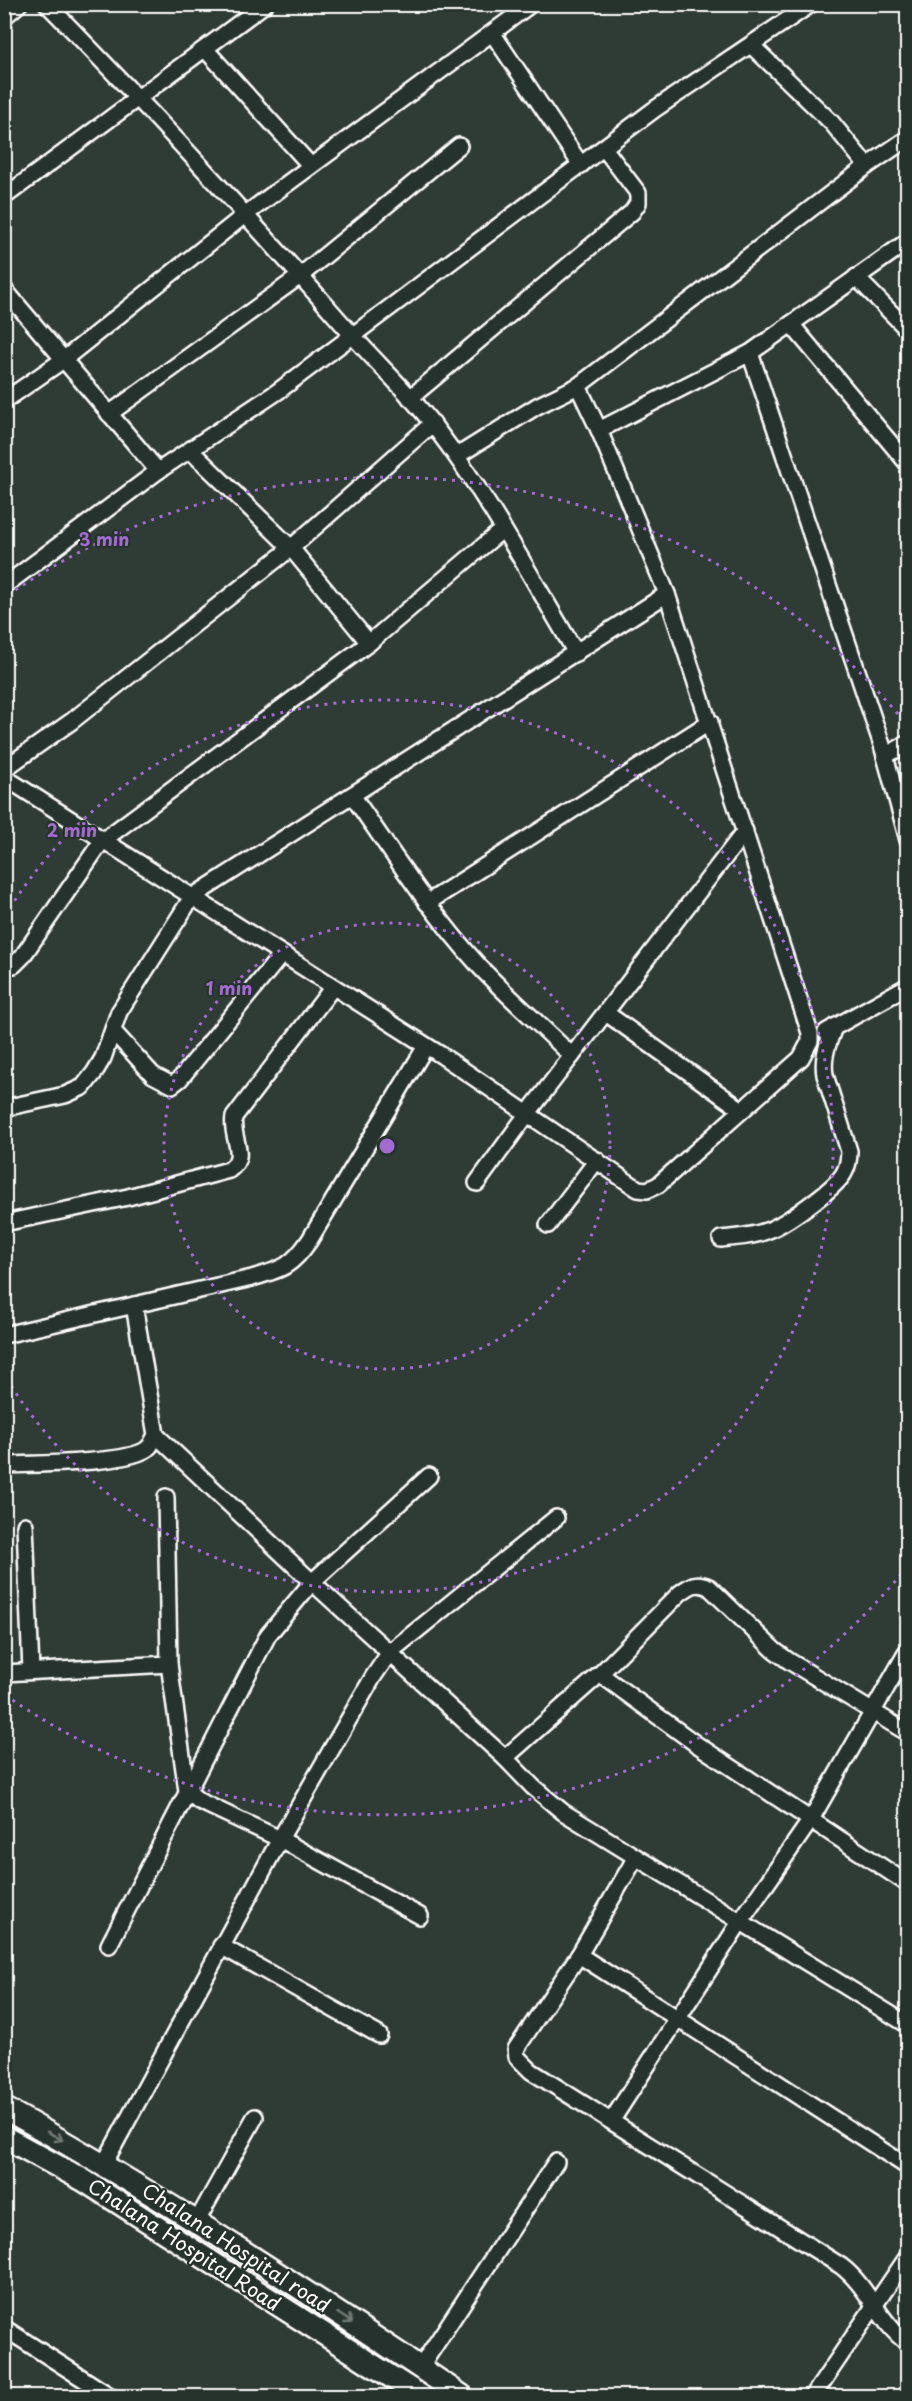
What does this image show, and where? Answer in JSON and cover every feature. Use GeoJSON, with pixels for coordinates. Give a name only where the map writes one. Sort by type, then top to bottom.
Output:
{"type":"FeatureCollection","features":[{"type":"Feature","properties":{"kind":"street"},"geometry":{"type":"LineString","coordinates":[[4,17],[19,4]]}},
{"type":"Feature","properties":{"kind":"street"},"geometry":{"type":"LineString","coordinates":[[47,4],[246,214],[352,336],[433,423],[457,456],[576,653]]}},
{"type":"Feature","properties":{"kind":"street"},"geometry":{"type":"LineString","coordinates":[[4,197],[265,4]]}},
{"type":"Feature","properties":{"kind":"street"},"geometry":{"type":"LineString","coordinates":[[4,400],[63,360],[246,214],[531,4]]}},
{"type":"Feature","properties":{"kind":"street"},"geometry":{"type":"LineString","coordinates":[[4,586],[158,471],[278,392],[655,109],[811,4]]}},
{"type":"Feature","properties":{"kind":"street"},"geometry":{"type":"LineString","coordinates":[[493,34],[581,165]]}},
{"type":"Feature","properties":{"kind":"street"},"geometry":{"type":"LineString","coordinates":[[751,45],[832,123],[867,166]]}},
{"type":"Feature","properties":{"kind":"street"},"geometry":{"type":"LineString","coordinates":[[205,49],[311,166]]}},
{"type":"Feature","properties":{"kind":"street"},"geometry":{"type":"LineString","coordinates":[[457,456],[537,406],[578,386],[867,166],[908,138]]}},
{"type":"Feature","properties":{"kind":"street"},"geometry":{"type":"LineString","coordinates":[[109,414],[300,276],[459,146]]}},
{"type":"Feature","properties":{"kind":"street"},"geometry":{"type":"LineString","coordinates":[[410,398],[632,212],[638,203],[638,193],[604,148]]}},
{"type":"Feature","properties":{"kind":"street"},"geometry":{"type":"LineString","coordinates":[[599,430],[750,353],[908,241]]}},
{"type":"Feature","properties":{"kind":"street"},"geometry":{"type":"LineString","coordinates":[[856,277],[908,330]]}},
{"type":"Feature","properties":{"kind":"street"},"geometry":{"type":"LineString","coordinates":[[4,289],[158,471]]}},
{"type":"Feature","properties":{"kind":"street"},"geometry":{"type":"LineString","coordinates":[[791,324],[908,464]]}},
{"type":"Feature","properties":{"kind":"street"},"geometry":{"type":"LineString","coordinates":[[750,353],[885,756],[908,840]]}},
{"type":"Feature","properties":{"kind":"street"},"geometry":{"type":"LineString","coordinates":[[4,777],[426,1046],[638,1189],[647,1190],[658,1185],[801,1058],[810,1041],[810,1033],[668,594],[599,430],[578,386]]}},
{"type":"Feature","properties":{"kind":"street"},"geometry":{"type":"LineString","coordinates":[[4,770],[72,721],[291,548],[433,423]]}},
{"type":"Feature","properties":{"kind":"street"},"geometry":{"type":"LineString","coordinates":[[190,450],[291,548],[369,643]]}},
{"type":"Feature","properties":{"kind":"street"},"geometry":{"type":"LineString","coordinates":[[4,967],[14,965],[21,957],[102,841],[369,643],[502,530]]}},
{"type":"Feature","properties":{"kind":"street"},"geometry":{"type":"LineString","coordinates":[[5,1106],[65,1095],[83,1087],[103,1058],[119,1012],[192,897],[668,594]]}},
{"type":"Feature","properties":{"kind":"street"},"geometry":{"type":"LineString","coordinates":[[427,903],[710,722]]}},
{"type":"Feature","properties":{"kind":"street"},"geometry":{"type":"LineString","coordinates":[[885,756],[908,742]]}},
{"type":"Feature","properties":{"kind":"street"},"geometry":{"type":"LineString","coordinates":[[352,795],[427,903],[482,969],[572,1056]]}},
{"type":"Feature","properties":{"kind":"street"},"geometry":{"type":"LineString","coordinates":[[477,1183],[528,1113],[745,831]]}},
{"type":"Feature","properties":{"kind":"street"},"geometry":{"type":"LineString","coordinates":[[113,1031],[153,1075],[172,1085],[180,1079],[282,954]]}},
{"type":"Feature","properties":{"kind":"street"},"geometry":{"type":"LineString","coordinates":[[810,1041],[908,986]]}},
{"type":"Feature","properties":{"kind":"street"},"geometry":{"type":"LineString","coordinates":[[4,1223],[128,1197],[229,1170],[235,1166],[239,1157],[232,1129],[234,1117],[333,987]]}},
{"type":"Feature","properties":{"kind":"street"},"geometry":{"type":"LineString","coordinates":[[606,1013],[742,1110]]}},
{"type":"Feature","properties":{"kind":"street"},"geometry":{"type":"LineString","coordinates":[[721,1239],[764,1233],[780,1226],[831,1188],[844,1175],[849,1162],[849,1151],[823,1064],[824,1054],[834,1027]]}},
{"type":"Feature","properties":{"kind":"street"},"geometry":{"type":"LineString","coordinates":[[4,1335],[280,1270],[297,1258],[426,1046]]}},
{"type":"Feature","properties":{"kind":"street"},"geometry":{"type":"LineString","coordinates":[[548,1225],[597,1160]]}},
{"type":"Feature","properties":{"kind":"street"},"geometry":{"type":"LineString","coordinates":[[134,1305],[156,1435],[312,1582],[505,1758],[533,1787],[563,1812],[908,2025]]}},
{"type":"Feature","properties":{"kind":"street"},"geometry":{"type":"LineString","coordinates":[[4,1466],[115,1459],[139,1454],[149,1448],[156,1435]]}},
{"type":"Feature","properties":{"kind":"street"},"geometry":{"type":"LineString","coordinates":[[109,1945],[268,1635],[312,1582],[429,1476]]}},
{"type":"Feature","properties":{"kind":"street"},"geometry":{"type":"LineString","coordinates":[[166,1497],[169,1664],[187,1791],[199,1801],[279,1839],[420,1916]]}},
{"type":"Feature","properties":{"kind":"street"},"geometry":{"type":"LineString","coordinates":[[104,2164],[279,1839],[373,1677],[390,1652],[556,1518]]}},
{"type":"Feature","properties":{"kind":"street"},"geometry":{"type":"LineString","coordinates":[[25,1525],[31,1671]]}},
{"type":"Feature","properties":{"kind":"street"},"geometry":{"type":"LineString","coordinates":[[505,1758],[600,1674],[691,1584],[701,1583],[709,1587],[774,1650],[908,1733]]}},
{"type":"Feature","properties":{"kind":"street"},"geometry":{"type":"LineString","coordinates":[[612,2120],[740,1922],[810,1821],[908,1650]]}},
{"type":"Feature","properties":{"kind":"street"},"geometry":{"type":"LineString","coordinates":[[4,1672],[169,1664]]}},
{"type":"Feature","properties":{"kind":"street"},"geometry":{"type":"LineString","coordinates":[[600,1674],[696,1744],[908,1884]]}},
{"type":"Feature","properties":{"kind":"street"},"geometry":{"type":"LineString","coordinates":[[636,1857],[579,1956],[516,2049],[517,2057],[531,2071],[841,2266],[859,2282],[891,2328],[908,2343]]}},
{"type":"Feature","properties":{"kind":"street"},"geometry":{"type":"LineString","coordinates":[[221,1946],[379,2036]]}},
{"type":"Feature","properties":{"kind":"street"},"geometry":{"type":"LineString","coordinates":[[579,1956],[908,2167]]}},
{"type":"Feature","properties":{"kind":"street","name":"Chalana Hospital road"},"geometry":{"type":"LineString","coordinates":[[4,2108],[104,2164],[197,2221],[462,2397]]}},
{"type":"Feature","properties":{"kind":"street"},"geometry":{"type":"LineString","coordinates":[[197,2221],[255,2117]]}},
{"type":"Feature","properties":{"kind":"street","name":"Chalana Hospital Road"},"geometry":{"type":"LineString","coordinates":[[4,2137],[83,2180],[422,2397]]}},
{"type":"Feature","properties":{"kind":"street"},"geometry":{"type":"LineString","coordinates":[[420,2368],[556,2163]]}},
{"type":"Feature","properties":{"kind":"street"},"geometry":{"type":"LineString","coordinates":[[813,2397],[908,2256]]}},
{"type":"Feature","properties":{"kind":"street"},"geometry":{"type":"LineString","coordinates":[[4,2328],[110,2397]]}}]}
